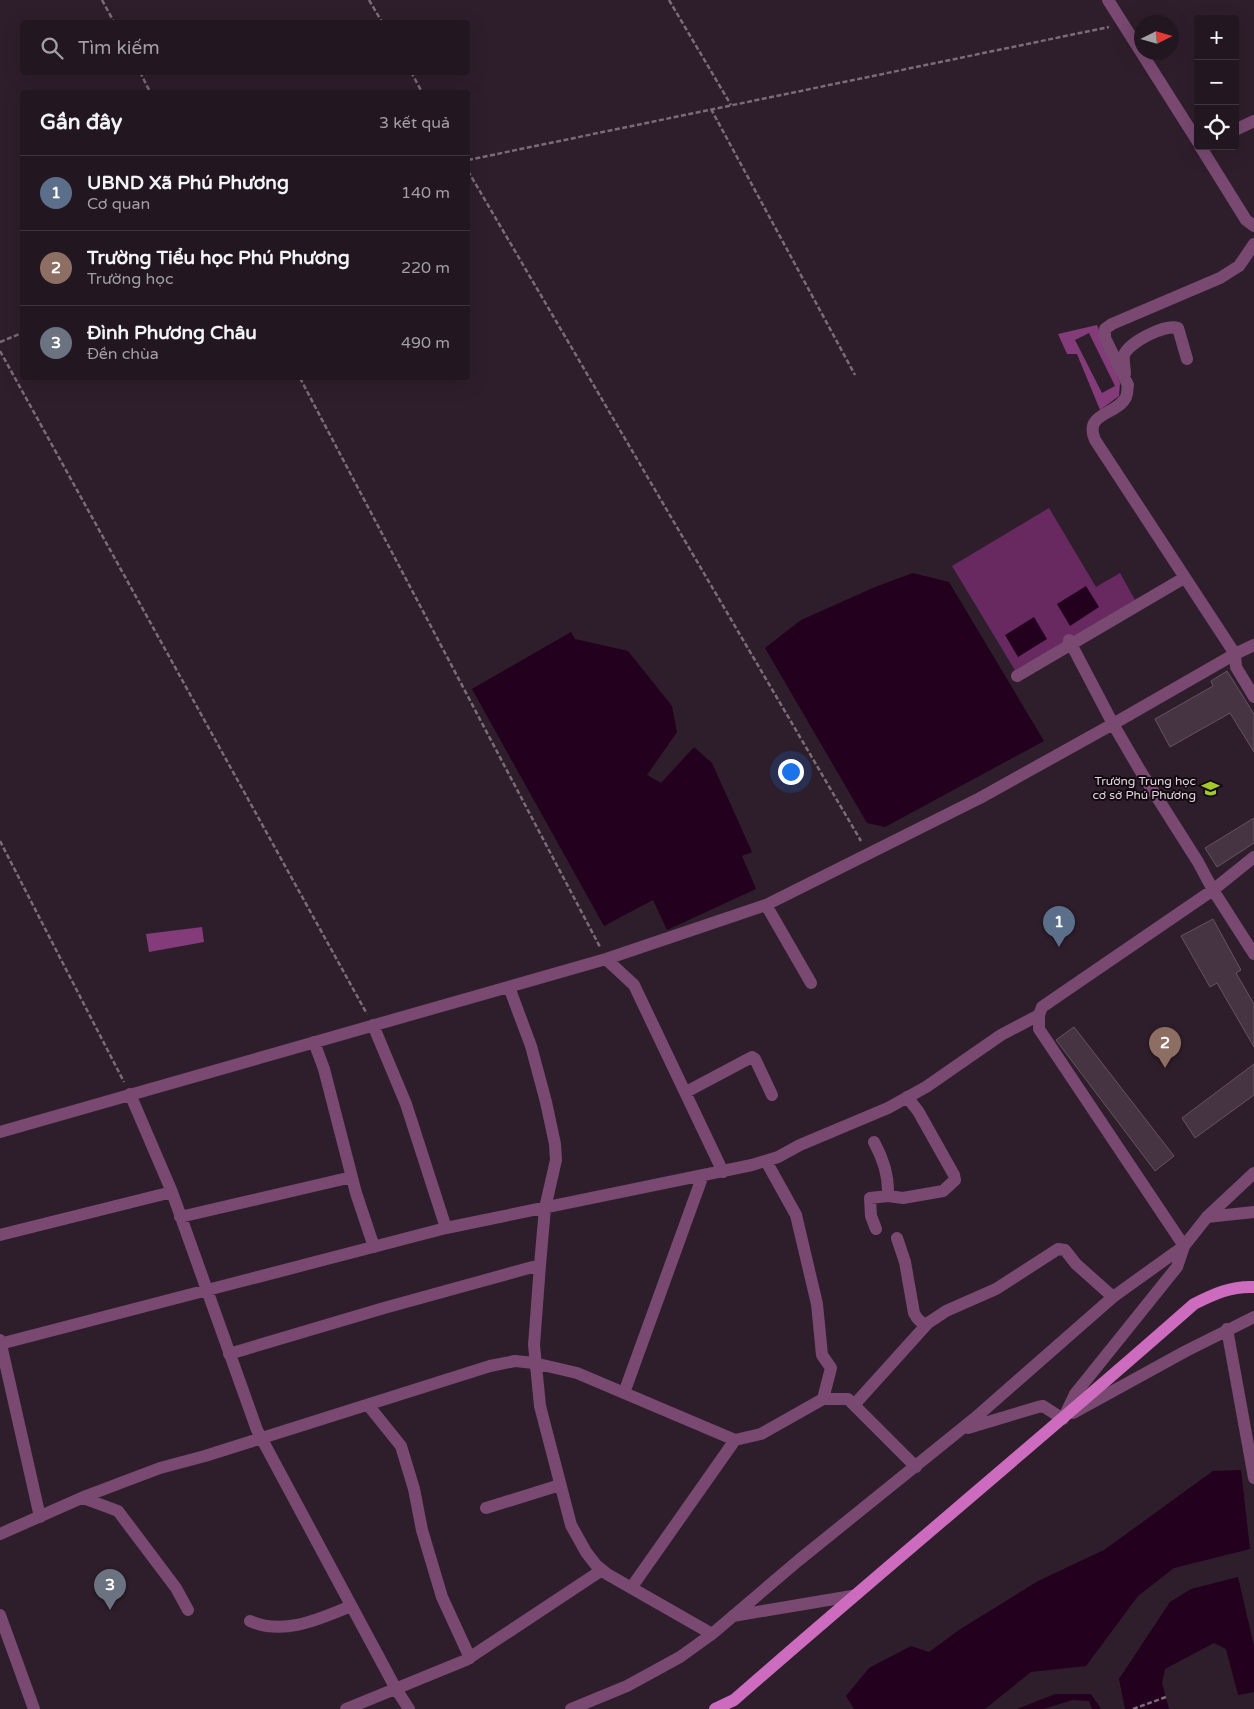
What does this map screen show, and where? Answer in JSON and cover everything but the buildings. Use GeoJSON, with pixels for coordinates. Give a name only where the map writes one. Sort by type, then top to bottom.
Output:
{"type":"FeatureCollection","features":[{"type":"Feature","properties":{"kind":"main road"},"geometry":{"type":"LineString","coordinates":[[715,1709],[734,1700],[852,1596],[1063,1419],[1194,1304],[1224,1290],[1254,1287]]}},
{"type":"Feature","properties":{"kind":"street"},"geometry":{"type":"LineString","coordinates":[[1108,0],[1194,136]]}},
{"type":"Feature","properties":{"kind":"street"},"geometry":{"type":"LineString","coordinates":[[1239,128],[1254,121]]}},
{"type":"Feature","properties":{"kind":"street"},"geometry":{"type":"LineString","coordinates":[[1202,150],[1246,220],[1254,226]]}},
{"type":"Feature","properties":{"kind":"street"},"geometry":{"type":"LineString","coordinates":[[1254,244],[1239,266],[1220,278],[1112,324],[1105,329],[1106,338],[1128,385],[1126,398],[1092,424],[1095,440],[1235,654],[1236,666],[1254,696]]}},
{"type":"Feature","properties":{"kind":"street"},"geometry":{"type":"LineString","coordinates":[[1126,381],[1124,354],[1133,343],[1159,330],[1173,327],[1178,328],[1187,359]]}},
{"type":"Feature","properties":{"kind":"street"},"geometry":{"type":"LineString","coordinates":[[1017,676],[1070,642],[1184,578]]}},
{"type":"Feature","properties":{"kind":"street"},"geometry":{"type":"LineString","coordinates":[[1070,642],[1113,724],[1141,772],[1254,954]]}},
{"type":"Feature","properties":{"kind":"street"},"geometry":{"type":"LineString","coordinates":[[0,1132],[606,959],[766,905],[980,798],[1254,645]]}},
{"type":"Feature","properties":{"kind":"street"},"geometry":{"type":"LineString","coordinates":[[1184,1246],[1043,1036],[1039,1029],[1039,1015],[1042,1007],[1213,890],[1254,857]]}},
{"type":"Feature","properties":{"kind":"street"},"geometry":{"type":"LineString","coordinates":[[766,905],[810,983]]}},
{"type":"Feature","properties":{"kind":"street"},"geometry":{"type":"LineString","coordinates":[[606,959],[634,985],[723,1172]]}},
{"type":"Feature","properties":{"kind":"street"},"geometry":{"type":"LineString","coordinates":[[509,987],[531,1046],[555,1144],[556,1160],[545,1208],[534,1344],[540,1406],[571,1525],[586,1552],[602,1570],[712,1634]]}},
{"type":"Feature","properties":{"kind":"street"},"geometry":{"type":"LineString","coordinates":[[40,1517],[0,1343],[446,1228],[723,1172],[766,1161],[888,1108],[926,1087],[1002,1035],[1039,1015]]}},
{"type":"Feature","properties":{"kind":"street"},"geometry":{"type":"LineString","coordinates":[[374,1025],[406,1104],[446,1228]]}},
{"type":"Feature","properties":{"kind":"street"},"geometry":{"type":"LineString","coordinates":[[314,1042],[324,1069],[352,1177],[374,1247]]}},
{"type":"Feature","properties":{"kind":"street"},"geometry":{"type":"LineString","coordinates":[[686,1092],[752,1057],[755,1059],[772,1095]]}},
{"type":"Feature","properties":{"kind":"street"},"geometry":{"type":"LineString","coordinates":[[130,1094],[172,1192],[229,1354],[262,1438],[396,1689],[409,1709]]}},
{"type":"Feature","properties":{"kind":"street"},"geometry":{"type":"LineString","coordinates":[[876,1228],[871,1216],[868,1200],[872,1197],[888,1196],[903,1198],[943,1192],[955,1180],[954,1175],[918,1112],[907,1097]]}},
{"type":"Feature","properties":{"kind":"street"},"geometry":{"type":"LineString","coordinates":[[874,1142],[887,1171],[889,1181],[888,1196]]}},
{"type":"Feature","properties":{"kind":"street"},"geometry":{"type":"LineString","coordinates":[[766,1161],[796,1215],[806,1254],[817,1304],[822,1356],[831,1368],[823,1399]]}},
{"type":"Feature","properties":{"kind":"street"},"geometry":{"type":"LineString","coordinates":[[571,1709],[627,1686],[680,1658],[712,1634],[799,1560],[960,1431],[1113,1297],[1184,1246],[1207,1218],[1254,1172]]}},
{"type":"Feature","properties":{"kind":"street"},"geometry":{"type":"LineString","coordinates":[[624,1393],[703,1175]]}},
{"type":"Feature","properties":{"kind":"street"},"geometry":{"type":"LineString","coordinates":[[180,1217],[352,1177]]}},
{"type":"Feature","properties":{"kind":"street"},"geometry":{"type":"LineString","coordinates":[[0,1235],[172,1192]]}},
{"type":"Feature","properties":{"kind":"street"},"geometry":{"type":"LineString","coordinates":[[1207,1218],[1254,1212]]}},
{"type":"Feature","properties":{"kind":"street"},"geometry":{"type":"LineString","coordinates":[[896,1238],[905,1262],[914,1313],[926,1326]]}},
{"type":"Feature","properties":{"kind":"street"},"geometry":{"type":"LineString","coordinates":[[1063,1419],[1075,1394],[1177,1267],[1184,1246]]}},
{"type":"Feature","properties":{"kind":"street"},"geometry":{"type":"LineString","coordinates":[[854,1405],[926,1326],[946,1311],[996,1289],[1058,1250],[1065,1250],[1076,1264],[1113,1297]]}},
{"type":"Feature","properties":{"kind":"street"},"geometry":{"type":"LineString","coordinates":[[229,1354],[384,1308],[540,1265]]}},
{"type":"Feature","properties":{"kind":"street"},"geometry":{"type":"LineString","coordinates":[[1063,1419],[1228,1329],[1254,1317]]}},
{"type":"Feature","properties":{"kind":"street"},"geometry":{"type":"LineString","coordinates":[[1228,1329],[1254,1478]]}},
{"type":"Feature","properties":{"kind":"street"},"geometry":{"type":"LineString","coordinates":[[0,1534],[83,1498],[160,1468],[199,1458],[504,1362],[515,1361],[536,1363],[577,1373],[735,1440],[761,1434],[823,1399],[848,1400],[916,1467]]}},
{"type":"Feature","properties":{"kind":"street"},"geometry":{"type":"LineString","coordinates":[[368,1405],[401,1446],[414,1489],[422,1530],[442,1597],[470,1658]]}},
{"type":"Feature","properties":{"kind":"street"},"geometry":{"type":"LineString","coordinates":[[960,1431],[1038,1406],[1043,1406],[1063,1419]]}},
{"type":"Feature","properties":{"kind":"street"},"geometry":{"type":"LineString","coordinates":[[631,1588],[735,1440]]}},
{"type":"Feature","properties":{"kind":"street"},"geometry":{"type":"LineString","coordinates":[[486,1508],[560,1485]]}},
{"type":"Feature","properties":{"kind":"street"},"geometry":{"type":"LineString","coordinates":[[83,1498],[118,1511],[176,1588],[188,1610]]}},
{"type":"Feature","properties":{"kind":"street"},"geometry":{"type":"LineString","coordinates":[[346,1709],[470,1658],[602,1570]]}},
{"type":"Feature","properties":{"kind":"street"},"geometry":{"type":"LineString","coordinates":[[733,1616],[852,1596]]}},
{"type":"Feature","properties":{"kind":"street"},"geometry":{"type":"LineString","coordinates":[[250,1621],[261,1626],[290,1627],[323,1618],[352,1606]]}},
{"type":"Feature","properties":{"kind":"street"},"geometry":{"type":"LineString","coordinates":[[0,1615],[34,1709]]}},
{"type":"Feature","properties":{"kind":"path"},"geometry":{"type":"LineString","coordinates":[[102,0],[113,20]]}},
{"type":"Feature","properties":{"kind":"path"},"geometry":{"type":"LineString","coordinates":[[369,0],[381,20]]}},
{"type":"Feature","properties":{"kind":"path"},"geometry":{"type":"LineString","coordinates":[[669,0],[731,105]]}},
{"type":"Feature","properties":{"kind":"path"},"geometry":{"type":"LineString","coordinates":[[470,160],[1123,24]]}},
{"type":"Feature","properties":{"kind":"path"},"geometry":{"type":"LineString","coordinates":[[142,75],[149,90]]}},
{"type":"Feature","properties":{"kind":"path"},"geometry":{"type":"LineString","coordinates":[[413,75],[421,90]]}},
{"type":"Feature","properties":{"kind":"path"},"geometry":{"type":"LineString","coordinates":[[711,109],[855,375]]}},
{"type":"Feature","properties":{"kind":"path"},"geometry":{"type":"LineString","coordinates":[[470,175],[869,854]]}},
{"type":"Feature","properties":{"kind":"path"},"geometry":{"type":"LineString","coordinates":[[0,342],[20,334]]}},
{"type":"Feature","properties":{"kind":"path"},"geometry":{"type":"LineString","coordinates":[[0,351],[374,1025]]}},
{"type":"Feature","properties":{"kind":"path"},"geometry":{"type":"LineString","coordinates":[[301,380],[606,959]]}},
{"type":"Feature","properties":{"kind":"path"},"geometry":{"type":"LineString","coordinates":[[0,841],[130,1094]]}},
{"type":"Feature","properties":{"kind":"path"},"geometry":{"type":"LineString","coordinates":[[1133,1709],[1166,1697]]}},
{"type":"Feature","properties":{"kind":"shaded area"},"geometry":{"type":"Polygon","coordinates":[[[1097,325],[1120,383],[1119,396],[1100,410],[1077,354],[1067,354],[1058,334],[1097,325]],[[1089,333],[1075,340],[1102,393],[1115,386],[1089,333]]]}},
{"type":"Feature","properties":{"kind":"shaded area"},"geometry":{"type":"Polygon","coordinates":[[[1049,508],[1096,587],[1120,573],[1135,600],[1016,672],[952,566],[1049,508]]]}},
{"type":"Feature","properties":{"kind":"shaded area"},"geometry":{"type":"Polygon","coordinates":[[[913,573],[949,582],[1044,741],[885,827],[867,823],[765,648],[801,620],[875,587],[913,573]]]}},
{"type":"Feature","properties":{"kind":"shaded area"},"geometry":{"type":"Polygon","coordinates":[[[1086,586],[1099,607],[1070,626],[1057,604],[1086,586]]]}},
{"type":"Feature","properties":{"kind":"shaded area"},"geometry":{"type":"Polygon","coordinates":[[[1034,617],[1047,639],[1018,657],[1005,635],[1034,617]]]}},
{"type":"Feature","properties":{"kind":"shaded area"},"geometry":{"type":"Polygon","coordinates":[[[571,632],[575,639],[628,651],[672,706],[677,732],[647,775],[661,783],[694,747],[712,763],[752,852],[742,856],[756,889],[667,930],[653,900],[604,926],[472,689],[571,632]]]}},
{"type":"Feature","properties":{"kind":"shaded area"},"geometry":{"type":"Polygon","coordinates":[[[202,927],[204,942],[149,952],[146,934],[202,927]]]}},
{"type":"Feature","properties":{"kind":"shaded area"},"geometry":{"type":"Polygon","coordinates":[[[1241,1470],[1250,1549],[1174,1568],[1138,1596],[1086,1666],[1031,1672],[985,1709],[854,1709],[846,1696],[869,1668],[911,1646],[929,1652],[959,1630],[1038,1581],[1104,1550],[1213,1471],[1241,1470]]]}},
{"type":"Feature","properties":{"kind":"shaded area"},"geometry":{"type":"Polygon","coordinates":[[[1238,1577],[1254,1646],[1254,1692],[1238,1695],[1226,1649],[1214,1643],[1165,1669],[1162,1683],[1169,1709],[1125,1709],[1119,1679],[1170,1602],[1191,1589],[1238,1577]]]}},
{"type":"Feature","properties":{"kind":"shaded area"},"geometry":{"type":"Polygon","coordinates":[[[1055,1694],[1091,1694],[1101,1709],[1092,1709],[1089,1701],[1073,1700],[1043,1709],[1017,1709],[1055,1694]]]}},
{"type":"Feature","properties":{"kind":"place","name":"Trường Trung học cơ sở Phú Phương"},"geometry":{"type":"Point","coordinates":[1210,788]}},
{"type":"Feature","properties":{"kind":"place","name":"UBND Xã Phú Phương"},"geometry":{"type":"Point","coordinates":[1059,947]}},
{"type":"Feature","properties":{"kind":"place","name":"Trường Tiểu học Phú Phương"},"geometry":{"type":"Point","coordinates":[1165,1068]}},
{"type":"Feature","properties":{"kind":"place","name":"Đình Phương Châu"},"geometry":{"type":"Point","coordinates":[110,1610]}}]}
